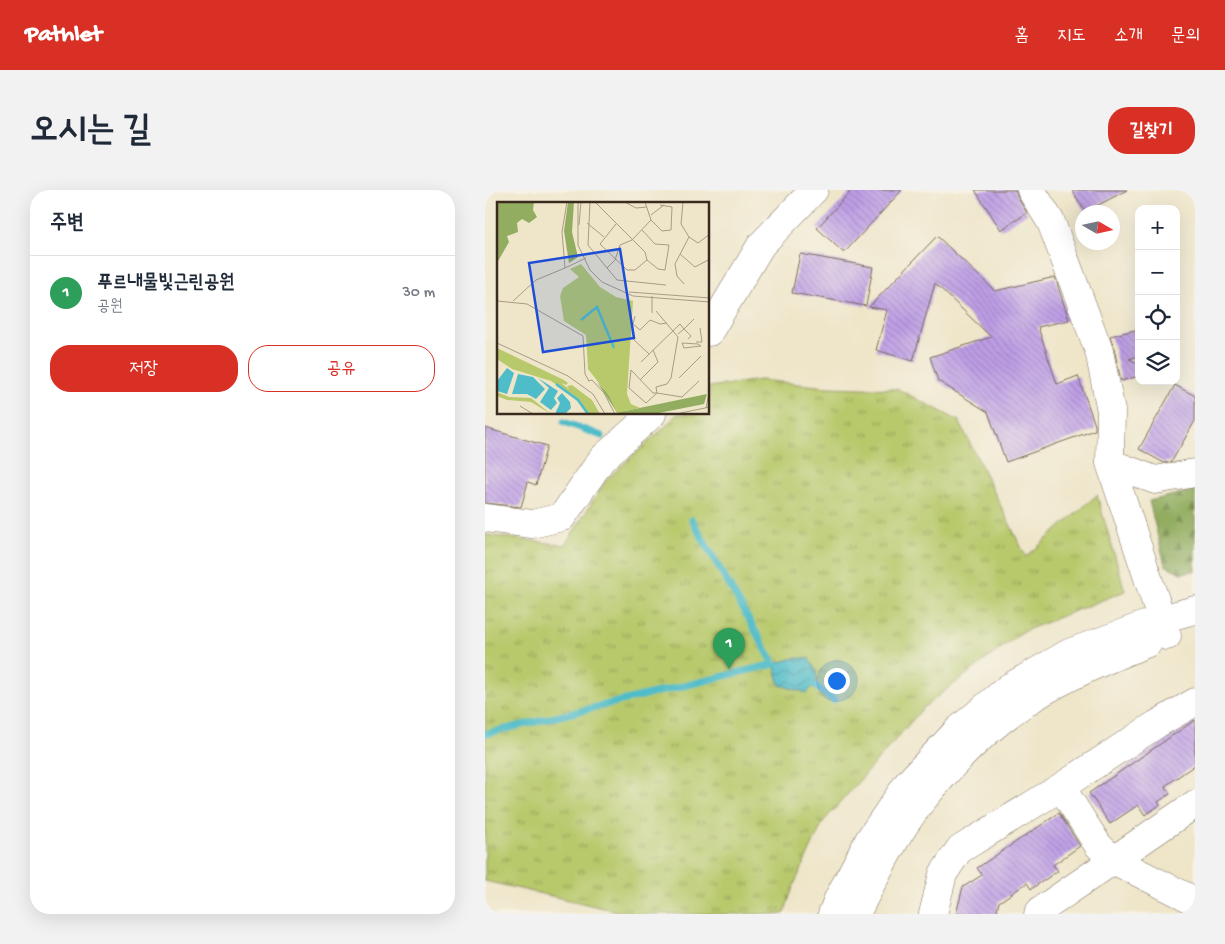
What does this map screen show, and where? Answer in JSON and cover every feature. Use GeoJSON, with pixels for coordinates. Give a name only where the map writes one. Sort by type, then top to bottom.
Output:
{"type":"FeatureCollection","features":[{"type":"Feature","properties":{"kind":"street"},"geometry":{"type":"LineString","coordinates":[[710,330],[761,245],[814,190]]}},
{"type":"Feature","properties":{"kind":"street"},"geometry":{"type":"LineString","coordinates":[[1031,190],[1051,222],[1099,351],[1111,411],[1110,463],[1164,628]]}},
{"type":"Feature","properties":{"kind":"street"},"geometry":{"type":"LineString","coordinates":[[485,518],[532,524],[562,516],[602,459],[651,415]]}},
{"type":"Feature","properties":{"kind":"street"},"geometry":{"type":"LineString","coordinates":[[1110,463],[1155,480],[1195,472]]}},
{"type":"Feature","properties":{"kind":"street"},"geometry":{"type":"LineString","coordinates":[[856,914],[884,859],[920,803],[971,746],[1019,707],[1078,673],[1128,651],[1195,610]]}},
{"type":"Feature","properties":{"kind":"street"},"geometry":{"type":"LineString","coordinates":[[832,914],[869,840],[908,783],[958,730],[1008,688],[1069,653],[1164,628],[1195,629]]}},
{"type":"Feature","properties":{"kind":"street"},"geometry":{"type":"LineString","coordinates":[[933,914],[943,874],[959,850],[1061,787],[1157,724],[1195,702]]}},
{"type":"Feature","properties":{"kind":"street"},"geometry":{"type":"LineString","coordinates":[[1061,787],[1098,845],[1113,860],[1195,901]]}},
{"type":"Feature","properties":{"kind":"street"},"geometry":{"type":"LineString","coordinates":[[1038,914],[1041,910],[1195,804]]}},
{"type":"Feature","properties":{"kind":"green space"},"geometry":{"type":"Polygon","coordinates":[[[760,380],[827,387],[898,389],[959,421],[1026,557],[1097,495],[1125,591],[1022,632],[924,707],[823,822],[793,887],[784,914],[630,914],[485,881],[485,535],[565,545],[607,479],[676,415],[710,415],[710,387],[760,380]]]}},
{"type":"Feature","properties":{"kind":"green space"},"geometry":{"type":"Polygon","coordinates":[[[1195,490],[1195,571],[1181,573],[1165,565],[1149,501],[1195,490]]]}},
{"type":"Feature","properties":{"kind":"water"},"geometry":{"type":"Polygon","coordinates":[[[794,658],[808,658],[816,670],[817,681],[807,693],[780,685],[774,664],[794,658]]]}},
{"type":"Feature","properties":{"kind":"building"},"geometry":{"type":"Polygon","coordinates":[[[852,190],[902,190],[844,253],[817,228],[852,190]]]}},
{"type":"Feature","properties":{"kind":"building"},"geometry":{"type":"Polygon","coordinates":[[[975,190],[1015,190],[1027,213],[1001,230],[975,190]]]}},
{"type":"Feature","properties":{"kind":"building"},"geometry":{"type":"Polygon","coordinates":[[[1072,190],[1127,190],[1098,205],[1081,205],[1072,190]]]}},
{"type":"Feature","properties":{"kind":"building"},"geometry":{"type":"Polygon","coordinates":[[[937,236],[995,291],[1055,277],[1069,320],[1038,327],[1057,384],[1078,376],[1095,425],[1095,430],[1006,462],[988,412],[938,381],[930,357],[991,337],[935,283],[913,361],[876,350],[887,310],[869,307],[937,236]]]}},
{"type":"Feature","properties":{"kind":"building"},"geometry":{"type":"Polygon","coordinates":[[[800,254],[873,267],[866,306],[792,293],[800,254]]]}},
{"type":"Feature","properties":{"kind":"building"},"geometry":{"type":"Polygon","coordinates":[[[1135,330],[1135,357],[1129,359],[1135,362],[1135,377],[1121,381],[1110,336],[1135,330]]]}},
{"type":"Feature","properties":{"kind":"building"},"geometry":{"type":"Polygon","coordinates":[[[1175,385],[1195,396],[1195,421],[1172,461],[1164,463],[1139,449],[1175,385]]]}},
{"type":"Feature","properties":{"kind":"building"},"geometry":{"type":"Polygon","coordinates":[[[485,428],[547,446],[536,485],[528,482],[521,507],[485,503],[485,428]]]}},
{"type":"Feature","properties":{"kind":"building"},"geometry":{"type":"Polygon","coordinates":[[[1195,720],[1195,765],[1165,786],[1170,794],[1158,802],[1160,805],[1145,815],[1138,805],[1110,824],[1089,793],[1195,720]]]}},
{"type":"Feature","properties":{"kind":"building"},"geometry":{"type":"Polygon","coordinates":[[[1059,813],[1080,846],[1053,865],[1058,871],[1031,889],[1027,883],[999,902],[996,914],[956,914],[963,887],[982,875],[977,868],[1059,813]]]}},
{"type":"Feature","properties":{"kind":"waterway"},"geometry":{"type":"LineString","coordinates":[[564,422],[602,436]]}},
{"type":"Feature","properties":{"kind":"waterway"},"geometry":{"type":"LineString","coordinates":[[485,734],[774,664],[692,520]]}},
{"type":"Feature","properties":{"kind":"waterway"},"geometry":{"type":"LineString","coordinates":[[814,685],[834,700]]}},
{"type":"Feature","properties":{"kind":"place","name":"푸르내물빛근린공원"},"geometry":{"type":"Point","coordinates":[729,669]}}]}
